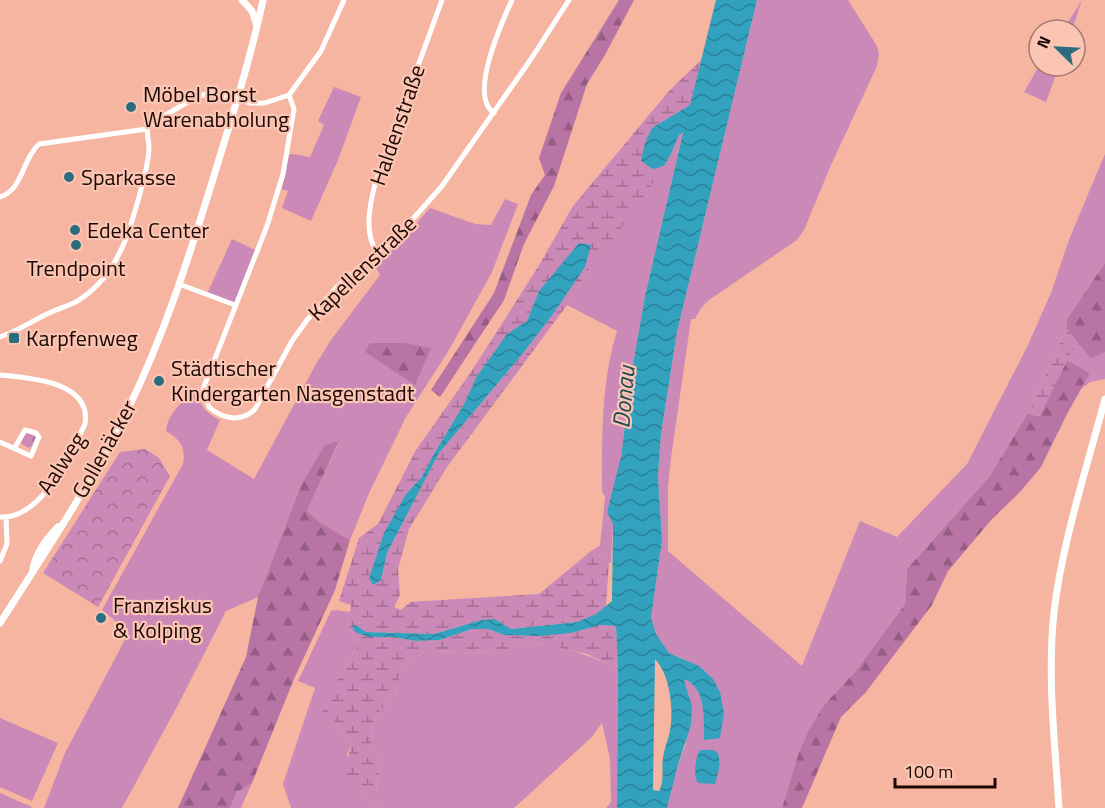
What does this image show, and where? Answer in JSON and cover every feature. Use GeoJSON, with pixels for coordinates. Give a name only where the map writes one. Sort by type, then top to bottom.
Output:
{"type":"FeatureCollection","features":[{"type":"Feature","properties":{"kind":"street"},"geometry":{"type":"LineString","coordinates":[[242,0],[252,11],[257,26]]}},
{"type":"Feature","properties":{"kind":"street","name":"Gollenäcker"},"geometry":{"type":"LineString","coordinates":[[0,623],[97,467],[129,406],[155,348],[179,284],[237,99],[263,0]]}},
{"type":"Feature","properties":{"kind":"street"},"geometry":{"type":"LineString","coordinates":[[0,336],[13,333],[51,311],[78,300],[99,282],[116,262],[128,234],[145,175],[149,149],[147,129],[152,122],[196,97],[216,94],[251,103],[265,103],[289,95],[321,51],[344,0]]}},
{"type":"Feature","properties":{"kind":"street","name":"Haldenstraße"},"geometry":{"type":"LineString","coordinates":[[378,253],[370,229],[375,184],[442,0]]}},
{"type":"Feature","properties":{"kind":"street"},"geometry":{"type":"LineString","coordinates":[[494,113],[489,110],[483,92],[486,72],[512,0]]}},
{"type":"Feature","properties":{"kind":"street","name":"Kapellenstraße"},"geometry":{"type":"LineString","coordinates":[[289,95],[294,109],[283,174],[267,226],[203,389],[205,398],[213,411],[226,417],[249,415],[255,409],[292,341],[320,305],[347,277],[404,229],[442,186],[569,0]]}},
{"type":"Feature","properties":{"kind":"street"},"geometry":{"type":"LineString","coordinates":[[0,197],[13,190],[32,152],[39,144],[147,129]]}},
{"type":"Feature","properties":{"kind":"street"},"geometry":{"type":"LineString","coordinates":[[179,284],[235,305]]}},
{"type":"Feature","properties":{"kind":"street","name":"Aalweg"},"geometry":{"type":"LineString","coordinates":[[0,375],[54,383],[79,399],[84,405],[86,418],[86,424],[68,458],[47,490],[30,507],[3,517]]}},
{"type":"Feature","properties":{"kind":"street"},"geometry":{"type":"LineString","coordinates":[[1059,808],[1051,686],[1054,613],[1067,547],[1105,399]]}},
{"type":"Feature","properties":{"kind":"street"},"geometry":{"type":"LineString","coordinates":[[0,442],[31,456],[39,437],[36,433],[25,430],[15,447]]}},
{"type":"Feature","properties":{"kind":"street"},"geometry":{"type":"LineString","coordinates":[[0,561],[7,544],[3,517]]}},
{"type":"Feature","properties":{"kind":"green space"},"geometry":{"type":"Polygon","coordinates":[[[619,0],[634,0],[587,84],[554,186],[524,244],[504,300],[440,397],[431,390],[494,293],[531,195],[545,175],[539,158],[561,93],[619,0]]]}},
{"type":"Feature","properties":{"kind":"green space"},"geometry":{"type":"Polygon","coordinates":[[[757,0],[848,0],[877,46],[879,54],[877,66],[804,230],[797,240],[709,300],[695,319],[691,319],[668,487],[668,551],[802,666],[860,521],[897,537],[967,464],[1027,347],[1051,293],[1070,237],[1105,154],[1105,263],[1067,319],[1066,329],[1028,413],[989,477],[907,569],[905,604],[855,672],[824,705],[808,731],[782,808],[667,808],[686,744],[684,681],[687,680],[693,685],[701,699],[704,740],[724,713],[684,659],[669,653],[655,634],[651,618],[662,540],[658,477],[661,434],[677,332],[757,0]]]}},
{"type":"Feature","properties":{"kind":"green space"},"geometry":{"type":"Polygon","coordinates":[[[1082,0],[1076,18],[1071,18],[1082,0]]]}},
{"type":"Feature","properties":{"kind":"green space"},"geometry":{"type":"Polygon","coordinates":[[[701,60],[690,106],[652,128],[653,168],[664,166],[635,210],[587,272],[567,305],[447,467],[409,529],[398,569],[400,595],[394,607],[401,610],[410,602],[539,594],[591,551],[609,563],[606,606],[596,614],[577,622],[511,629],[495,619],[481,620],[434,634],[366,632],[356,625],[369,637],[392,637],[416,641],[440,640],[472,629],[488,629],[504,635],[571,633],[600,625],[616,626],[618,669],[587,654],[539,643],[522,642],[502,653],[424,651],[400,674],[394,697],[378,713],[372,728],[371,745],[383,762],[377,791],[382,808],[374,808],[345,772],[351,745],[333,720],[322,713],[358,645],[348,623],[351,605],[339,601],[359,538],[378,524],[416,450],[471,372],[538,267],[573,206],[669,91],[701,60]],[[539,291],[527,321],[507,334],[477,376],[464,404],[421,478],[406,494],[369,577],[381,580],[387,553],[439,453],[553,314],[539,291]]]}},
{"type":"Feature","properties":{"kind":"green space"},"geometry":{"type":"Polygon","coordinates":[[[1032,78],[1055,78],[1046,102],[1024,92],[1032,78]]]}},
{"type":"Feature","properties":{"kind":"green space"},"geometry":{"type":"Polygon","coordinates":[[[334,87],[361,97],[338,160],[311,221],[282,208],[288,191],[282,189],[289,155],[310,157],[324,125],[318,121],[334,87]]]}},
{"type":"Feature","properties":{"kind":"green space"},"geometry":{"type":"Polygon","coordinates":[[[683,133],[645,296],[631,376],[619,472],[607,512],[613,524],[611,562],[609,563],[591,551],[600,546],[605,497],[602,491],[602,451],[605,390],[617,331],[567,305],[587,272],[664,166],[679,135],[683,133]]]}},
{"type":"Feature","properties":{"kind":"green space"},"geometry":{"type":"Polygon","coordinates":[[[505,199],[518,204],[492,272],[449,350],[406,417],[370,491],[350,540],[321,523],[307,511],[339,442],[301,485],[258,597],[226,611],[122,808],[44,808],[65,753],[129,632],[102,610],[183,464],[184,453],[181,444],[166,431],[169,419],[177,407],[198,390],[198,396],[204,409],[220,420],[207,450],[254,479],[316,364],[331,340],[380,275],[375,266],[430,208],[475,224],[491,225],[505,199]]]}},
{"type":"Feature","properties":{"kind":"green space"},"geometry":{"type":"Polygon","coordinates":[[[232,239],[257,251],[235,305],[207,294],[232,239]]]}},
{"type":"Feature","properties":{"kind":"green space"},"geometry":{"type":"Polygon","coordinates":[[[1105,263],[1105,352],[1091,358],[1066,329],[1067,319],[1105,263]]]}},
{"type":"Feature","properties":{"kind":"green space"},"geometry":{"type":"Polygon","coordinates":[[[1066,329],[1077,341],[1039,417],[1028,413],[1066,329]]]}},
{"type":"Feature","properties":{"kind":"green space"},"geometry":{"type":"Polygon","coordinates":[[[1077,341],[1091,357],[1105,352],[1105,379],[1090,382],[1081,389],[1090,373],[1067,360],[1077,341]]]}},
{"type":"Feature","properties":{"kind":"green space"},"geometry":{"type":"Polygon","coordinates":[[[370,343],[405,343],[431,348],[415,385],[365,352],[370,343]]]}},
{"type":"Feature","properties":{"kind":"green space"},"geometry":{"type":"Polygon","coordinates":[[[1067,360],[1090,373],[1041,467],[1020,492],[992,519],[948,571],[932,605],[866,692],[841,717],[802,808],[782,808],[808,731],[824,705],[855,672],[905,604],[907,569],[989,477],[1028,413],[1039,417],[1067,360]]]}},
{"type":"Feature","properties":{"kind":"green space"},"geometry":{"type":"Polygon","coordinates":[[[26,432],[36,437],[32,446],[28,448],[21,443],[26,432]]]}},
{"type":"Feature","properties":{"kind":"green space"},"geometry":{"type":"Polygon","coordinates":[[[339,441],[307,511],[321,523],[350,540],[335,590],[294,679],[252,783],[237,792],[230,808],[178,808],[246,657],[258,597],[301,485],[325,445],[339,441]]]}},
{"type":"Feature","properties":{"kind":"green space"},"geometry":{"type":"Polygon","coordinates":[[[145,449],[159,458],[170,476],[98,607],[43,573],[120,452],[145,449]]]}},
{"type":"Feature","properties":{"kind":"green space"},"geometry":{"type":"Polygon","coordinates":[[[331,611],[350,612],[348,623],[358,645],[338,679],[333,720],[351,745],[347,755],[358,791],[374,808],[291,808],[283,784],[315,688],[298,681],[331,611]]]}},
{"type":"Feature","properties":{"kind":"green space"},"geometry":{"type":"Polygon","coordinates":[[[522,642],[571,650],[618,669],[617,808],[606,808],[611,802],[610,759],[602,723],[591,738],[514,808],[382,808],[377,791],[383,762],[371,745],[372,728],[378,713],[394,697],[400,674],[424,651],[502,653],[522,642]]]}},
{"type":"Feature","properties":{"kind":"green space"},"geometry":{"type":"Polygon","coordinates":[[[0,718],[58,743],[32,801],[0,787],[0,718]]]}},
{"type":"Feature","properties":{"kind":"green space"},"geometry":{"type":"Polygon","coordinates":[[[252,783],[241,808],[230,808],[237,792],[252,783]]]}},
{"type":"Feature","properties":{"kind":"green space"},"geometry":{"type":"Polygon","coordinates":[[[0,793],[32,807],[0,808],[0,793]]]}},
{"type":"Feature","properties":{"kind":"water"},"geometry":{"type":"Polygon","coordinates":[[[716,0],[757,0],[677,332],[661,434],[658,477],[662,540],[651,618],[656,634],[669,653],[699,666],[713,679],[720,692],[724,713],[720,738],[704,740],[701,699],[693,685],[687,680],[684,681],[692,706],[691,725],[667,808],[617,808],[616,626],[600,625],[571,633],[541,636],[504,635],[488,629],[472,629],[440,640],[416,641],[392,637],[369,637],[355,632],[352,626],[356,625],[366,632],[434,634],[481,620],[495,619],[511,629],[577,622],[596,614],[612,601],[613,524],[607,512],[621,457],[631,376],[645,296],[683,133],[679,135],[664,166],[653,169],[641,161],[645,143],[652,128],[690,105],[716,0]],[[655,659],[653,790],[659,791],[671,713],[670,693],[655,659]]]}},
{"type":"Feature","properties":{"kind":"water"},"geometry":{"type":"Polygon","coordinates":[[[579,243],[591,245],[585,267],[524,352],[439,453],[387,553],[381,580],[373,585],[369,578],[384,533],[406,494],[421,478],[464,404],[477,376],[507,334],[527,321],[539,291],[579,243]]]}},
{"type":"Feature","properties":{"kind":"water"},"geometry":{"type":"Polygon","coordinates":[[[700,750],[712,750],[718,754],[719,767],[715,784],[698,783],[695,766],[700,750]]]}},
{"type":"Feature","properties":{"kind":"place","name":"Möbel Borst Warenabholung"},"geometry":{"type":"Point","coordinates":[131,107]}},
{"type":"Feature","properties":{"kind":"place","name":"Sparkasse"},"geometry":{"type":"Point","coordinates":[69,177]}},
{"type":"Feature","properties":{"kind":"place","name":"Edeka Center"},"geometry":{"type":"Point","coordinates":[75,230]}},
{"type":"Feature","properties":{"kind":"place","name":"Trendpoint"},"geometry":{"type":"Point","coordinates":[76,245]}},
{"type":"Feature","properties":{"kind":"place","name":"Karpfenweg"},"geometry":{"type":"Point","coordinates":[14,338]}},
{"type":"Feature","properties":{"kind":"place","name":"Städtischer Kindergarten Nasgenstadt"},"geometry":{"type":"Point","coordinates":[159,381]}},
{"type":"Feature","properties":{"kind":"place","name":"Franziskus & Kolping"},"geometry":{"type":"Point","coordinates":[101,618]}},
{"type":"Feature","properties":{"kind":"water label","name":"Donau"},"geometry":{"type":"Point","coordinates":[624,397]}}]}
